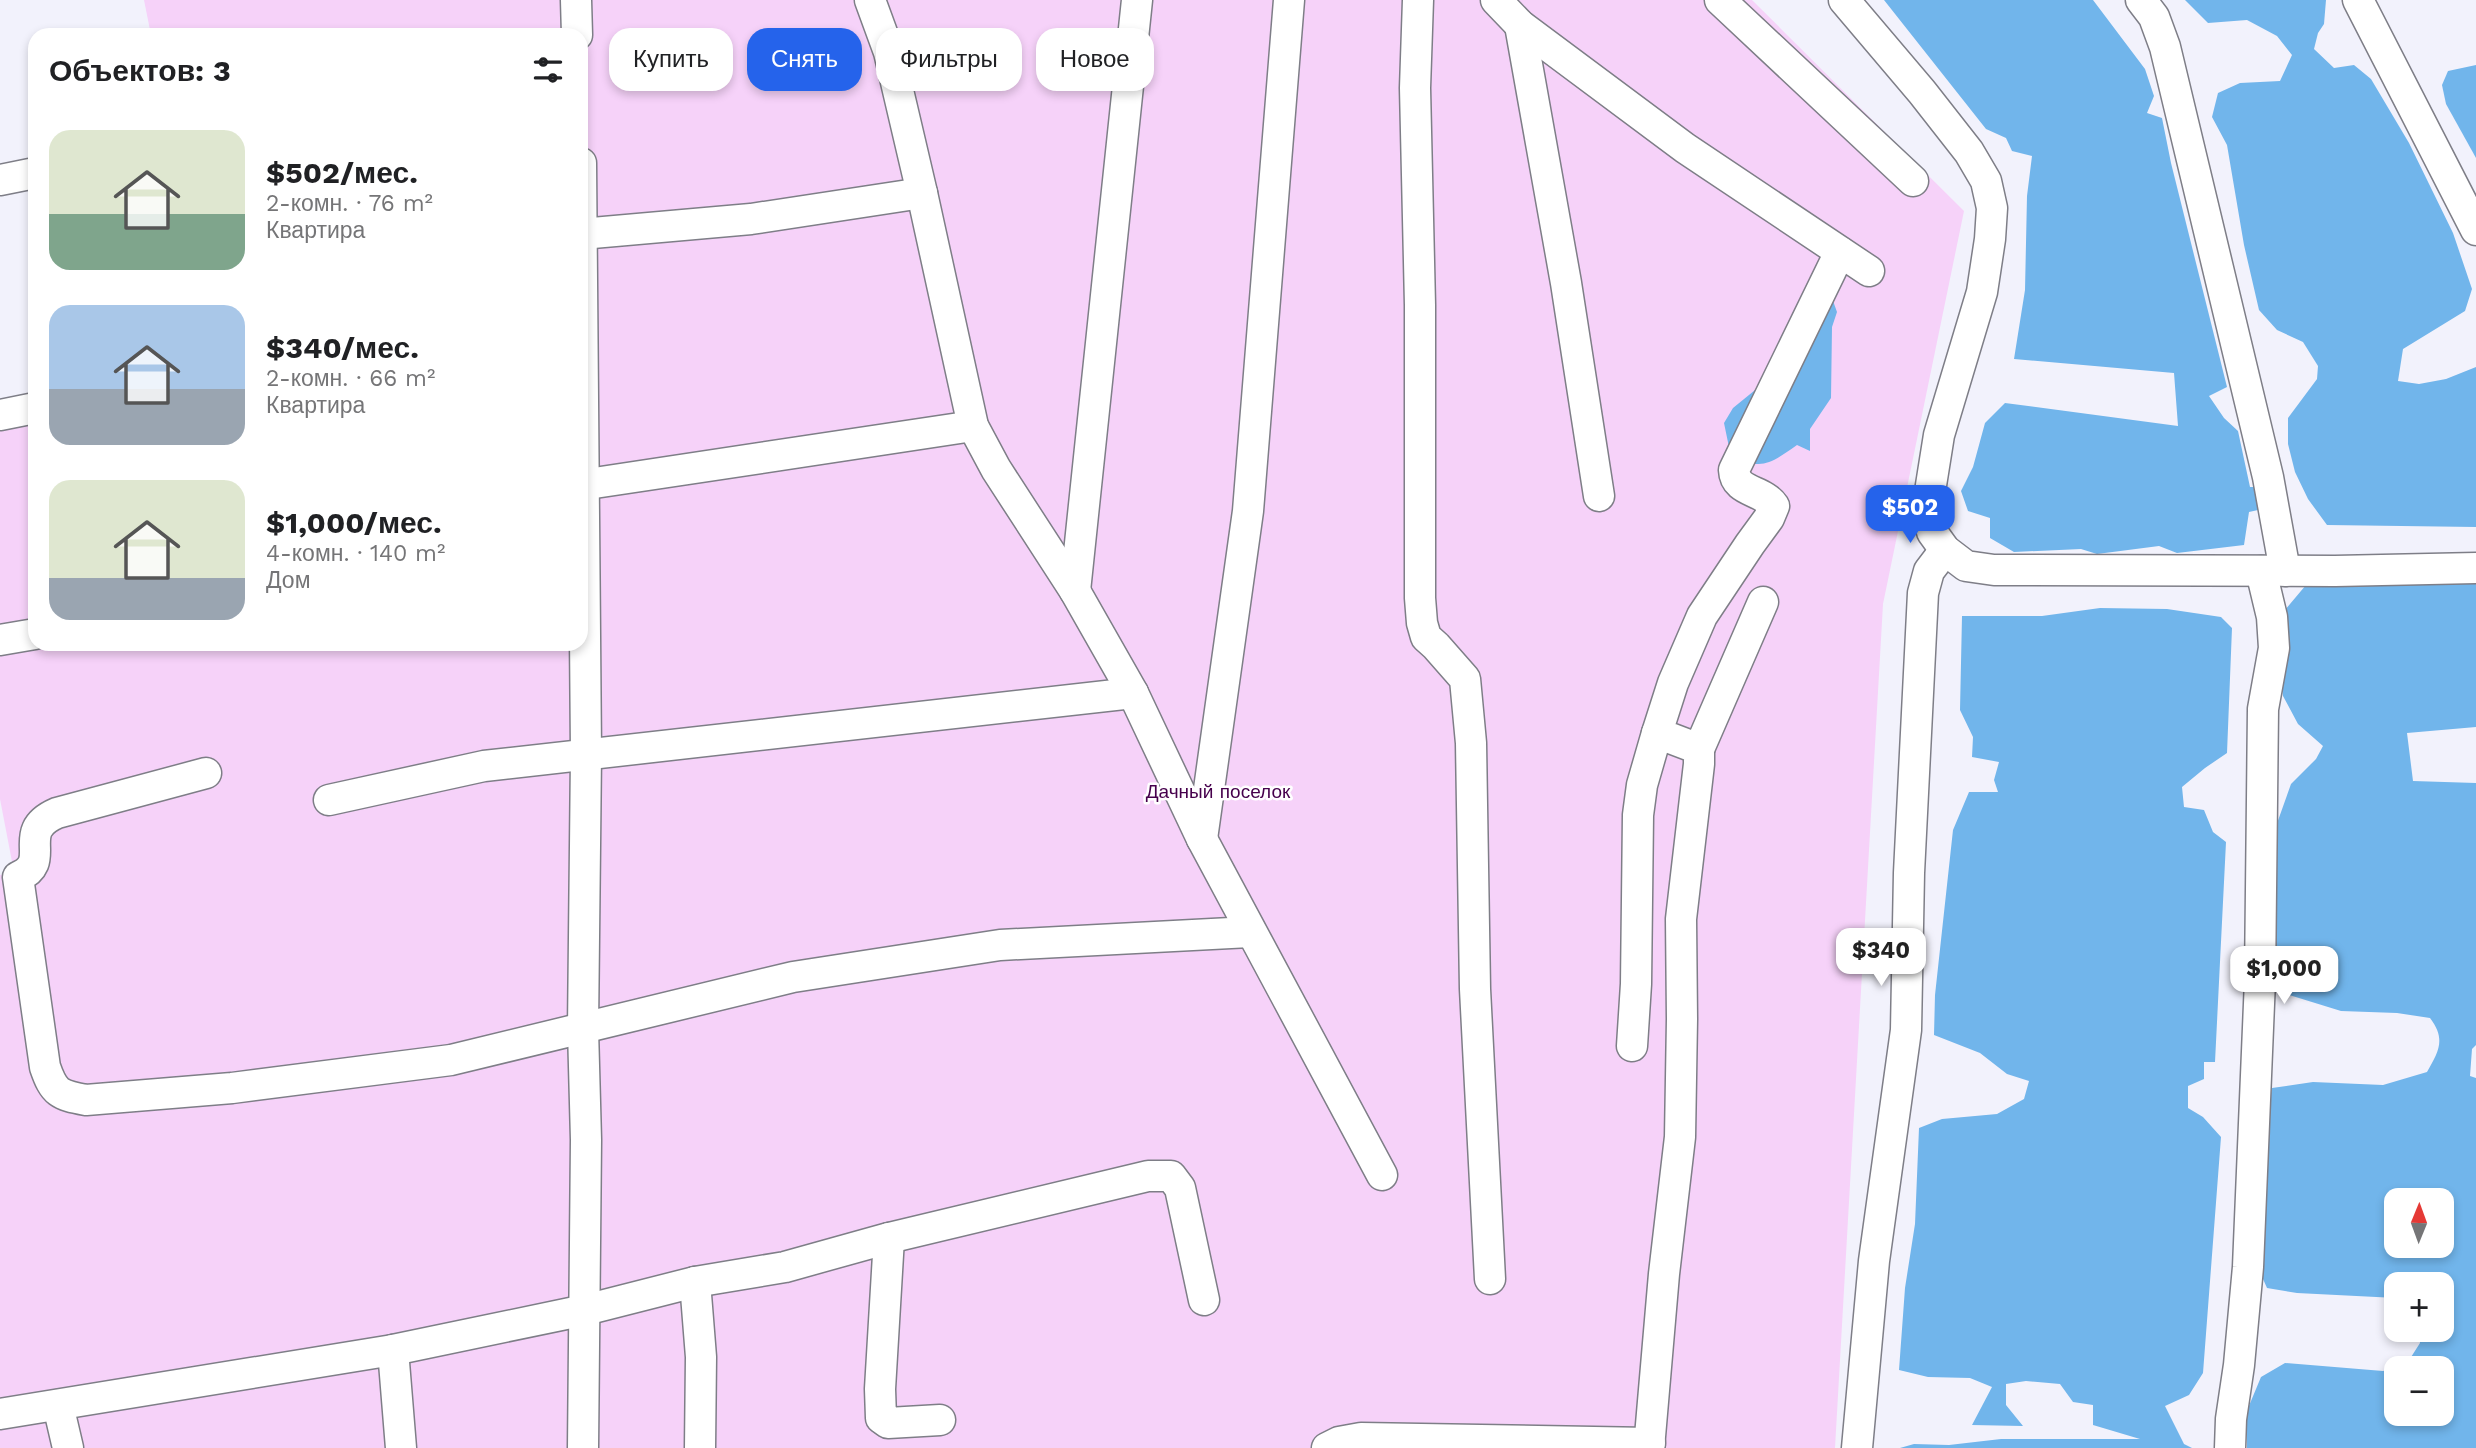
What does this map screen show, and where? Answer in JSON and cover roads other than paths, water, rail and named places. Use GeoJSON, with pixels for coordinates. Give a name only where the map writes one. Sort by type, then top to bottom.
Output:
{"type":"FeatureCollection","features":[{"type":"Feature","properties":{"kind":"street"},"geometry":{"type":"LineString","coordinates":[[576,0],[577,28]]}},
{"type":"Feature","properties":{"kind":"street"},"geometry":{"type":"LineString","coordinates":[[870,0],[889,52],[972,426],[1075,591],[1133,693],[1202,839],[1382,1175]]}},
{"type":"Feature","properties":{"kind":"street"},"geometry":{"type":"LineString","coordinates":[[1075,591],[1137,0]]}},
{"type":"Feature","properties":{"kind":"street"},"geometry":{"type":"LineString","coordinates":[[1202,839],[1248,511],[1289,0]]}},
{"type":"Feature","properties":{"kind":"street"},"geometry":{"type":"LineString","coordinates":[[1418,0],[1415,88],[1420,305],[1421,611],[1426,638],[1437,646],[1465,679],[1471,755],[1475,989],[1490,1279]]}},
{"type":"Feature","properties":{"kind":"street"},"geometry":{"type":"LineString","coordinates":[[1496,0],[1520,25],[1685,148],[1869,271]]}},
{"type":"Feature","properties":{"kind":"street"},"geometry":{"type":"LineString","coordinates":[[1720,0],[1913,181]]}},
{"type":"Feature","properties":{"kind":"street"},"geometry":{"type":"LineString","coordinates":[[1844,0],[1969,152],[1986,181],[1992,208],[1982,292],[1939,435],[1928,504],[1932,532],[1945,550],[1966,566],[1994,570],[2273,571],[2476,568]]}},
{"type":"Feature","properties":{"kind":"street"},"geometry":{"type":"LineString","coordinates":[[2141,0],[2154,17],[2165,47],[2277,519],[2273,571],[2274,648],[2263,709],[2260,980],[2248,1266],[2230,1448]]}},
{"type":"Feature","properties":{"kind":"street"},"geometry":{"type":"LineString","coordinates":[[2358,0],[2476,230]]}},
{"type":"Feature","properties":{"kind":"street"},"geometry":{"type":"LineString","coordinates":[[1520,25],[1566,283],[1599,496]]}},
{"type":"Feature","properties":{"kind":"street"},"geometry":{"type":"LineString","coordinates":[[0,180],[28,174]]}},
{"type":"Feature","properties":{"kind":"street"},"geometry":{"type":"LineString","coordinates":[[588,233],[751,219],[922,192]]}},
{"type":"Feature","properties":{"kind":"street"},"geometry":{"type":"LineString","coordinates":[[1632,1046],[1636,984],[1638,816],[1642,785],[1673,682],[1702,616],[1769,518],[1774,506],[1769,498],[1739,485],[1734,478],[1734,470],[1840,252]]}},
{"type":"Feature","properties":{"kind":"street"},"geometry":{"type":"LineString","coordinates":[[0,415],[28,409]]}},
{"type":"Feature","properties":{"kind":"street"},"geometry":{"type":"LineString","coordinates":[[588,484],[972,426]]}},
{"type":"Feature","properties":{"kind":"street"},"geometry":{"type":"LineString","coordinates":[[1857,1448],[1876,1247],[1906,1030],[1909,860],[1923,593],[1929,571],[1945,550]]}},
{"type":"Feature","properties":{"kind":"street"},"geometry":{"type":"LineString","coordinates":[[1327,1448],[1339,1442],[1361,1438],[1649,1446],[1664,1273],[1680,1137],[1681,919],[1699,749],[1763,602]]}},
{"type":"Feature","properties":{"kind":"street"},"geometry":{"type":"LineString","coordinates":[[0,640],[28,635]]}},
{"type":"Feature","properties":{"kind":"street"},"geometry":{"type":"LineString","coordinates":[[583,1448],[586,1140],[583,1029],[585,651]]}},
{"type":"Feature","properties":{"kind":"street"},"geometry":{"type":"LineString","coordinates":[[329,800],[484,766],[1133,693]]}},
{"type":"Feature","properties":{"kind":"street"},"geometry":{"type":"LineString","coordinates":[[1657,733],[1699,749]]}},
{"type":"Feature","properties":{"kind":"street"},"geometry":{"type":"LineString","coordinates":[[206,773],[45,818],[39,823],[35,834],[33,864],[29,872],[9,873],[45,1067],[51,1086],[64,1096],[86,1100],[233,1088],[451,1059],[793,977],[1000,945],[1251,932]]}},
{"type":"Feature","properties":{"kind":"street"},"geometry":{"type":"LineString","coordinates":[[0,1414],[393,1350],[585,1310],[695,1282],[785,1267],[889,1238],[1147,1176],[1171,1176],[1180,1188],[1204,1300]]}},
{"type":"Feature","properties":{"kind":"street"},"geometry":{"type":"LineString","coordinates":[[889,1238],[880,1389],[881,1418],[888,1423],[940,1420]]}},
{"type":"Feature","properties":{"kind":"street"},"geometry":{"type":"LineString","coordinates":[[695,1282],[701,1357],[700,1448]]}},
{"type":"Feature","properties":{"kind":"street"},"geometry":{"type":"LineString","coordinates":[[393,1350],[401,1448]]}},
{"type":"Feature","properties":{"kind":"street"},"geometry":{"type":"LineString","coordinates":[[58,1405],[68,1448]]}},
{"type":"Feature","properties":{"kind":"water"},"geometry":{"type":"Polygon","coordinates":[[[1884,0],[2093,0],[2145,69],[2154,96],[2147,113],[2162,118],[2227,387],[2209,396],[2224,418],[2238,431],[2250,487],[2268,487],[2267,508],[2249,512],[2244,545],[2177,553],[2159,546],[2097,554],[2081,549],[2014,552],[1990,538],[1990,518],[1968,511],[1961,491],[1973,467],[1985,423],[2005,403],[2178,426],[2174,373],[2014,359],[2025,290],[2027,196],[2032,156],[2012,151],[2006,138],[1986,129],[1884,0]]]}},
{"type":"Feature","properties":{"kind":"water"},"geometry":{"type":"Polygon","coordinates":[[[2185,0],[2326,0],[2324,24],[2318,33],[2314,49],[2334,68],[2354,65],[2371,79],[2409,143],[2453,233],[2472,289],[2465,311],[2403,349],[2398,381],[2419,384],[2446,379],[2476,367],[2476,527],[2327,525],[2308,499],[2295,472],[2288,444],[2288,418],[2317,379],[2318,366],[2303,342],[2277,330],[2259,310],[2244,245],[2227,145],[2212,117],[2218,93],[2240,83],[2280,81],[2292,55],[2277,36],[2247,20],[2208,23],[2185,0]]]}},
{"type":"Feature","properties":{"kind":"water"},"geometry":{"type":"Polygon","coordinates":[[[2476,65],[2476,158],[2446,104],[2442,85],[2448,71],[2476,65]]]}},
{"type":"Feature","properties":{"kind":"water"},"geometry":{"type":"Polygon","coordinates":[[[1828,287],[1837,312],[1832,327],[1831,398],[1810,429],[1810,451],[1797,445],[1764,464],[1740,459],[1730,452],[1724,423],[1733,408],[1760,386],[1828,287]]]}},
{"type":"Feature","properties":{"kind":"water"},"geometry":{"type":"Polygon","coordinates":[[[2476,580],[2476,727],[2407,733],[2413,781],[2476,783],[2476,1045],[2472,1049],[2470,1076],[2476,1078],[2476,1448],[2247,1448],[2246,1413],[2261,1377],[2285,1363],[2384,1371],[2384,1426],[2454,1426],[2454,1356],[2412,1356],[2420,1342],[2454,1342],[2454,1272],[2384,1272],[2384,1297],[2297,1293],[2267,1288],[2256,1263],[2267,1112],[2272,1088],[2313,1082],[2383,1085],[2427,1072],[2439,1045],[2438,1032],[2430,1018],[2397,1013],[2341,1011],[2286,994],[2270,966],[2275,829],[2291,784],[2316,759],[2323,746],[2298,724],[2283,696],[2276,646],[2285,610],[2306,585],[2476,580]]]}},
{"type":"Feature","properties":{"kind":"water"},"geometry":{"type":"Polygon","coordinates":[[[2100,608],[2167,609],[2221,617],[2232,628],[2227,753],[2182,787],[2184,807],[2204,810],[2213,832],[2226,842],[2215,1062],[2204,1062],[2204,1079],[2188,1086],[2188,1108],[2203,1117],[2221,1137],[2203,1373],[2189,1395],[2165,1406],[2184,1444],[2192,1448],[1900,1448],[1914,1444],[1949,1445],[2001,1439],[2140,1439],[2093,1425],[2093,1405],[2073,1402],[2060,1384],[2026,1381],[2006,1384],[2006,1405],[2023,1426],[1972,1425],[1992,1387],[1970,1378],[1928,1377],[1899,1370],[1905,1288],[1915,1224],[1919,1128],[1942,1119],[1997,1114],[2024,1099],[2029,1081],[2007,1074],[1980,1053],[1934,1035],[1935,995],[1953,830],[1969,792],[1998,792],[1994,780],[1999,762],[1972,757],[1973,737],[1960,710],[1962,616],[2042,616],[2100,608]]]}},
{"type":"Feature","properties":{"kind":"park label","name":"Дачный поселок"},"geometry":{"type":"Point","coordinates":[1218,791]}}]}
